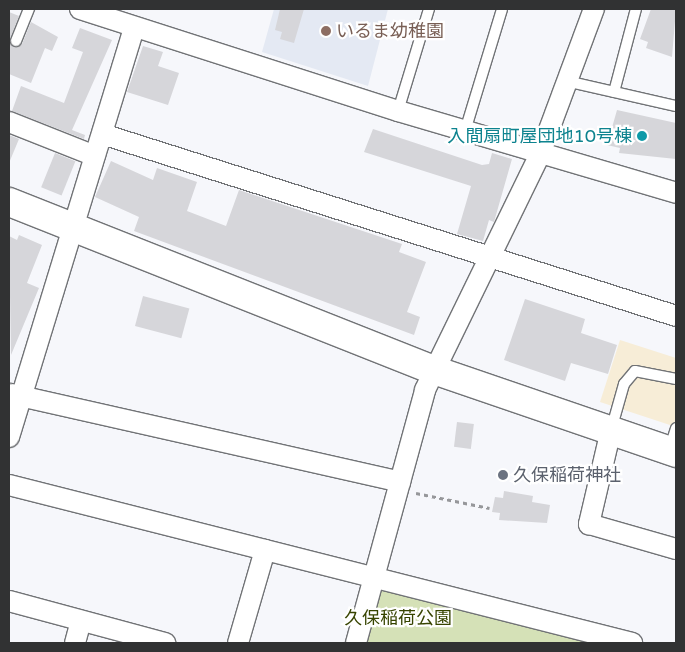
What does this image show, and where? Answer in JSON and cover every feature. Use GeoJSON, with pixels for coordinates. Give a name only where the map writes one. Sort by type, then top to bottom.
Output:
{"type":"FeatureCollection","features":[{"type":"Feature","properties":{"kind":"street"},"geometry":{"type":"LineString","coordinates":[[80,9],[133,21],[398,111],[676,193]]}},
{"type":"Feature","properties":{"kind":"street"},"geometry":{"type":"LineString","coordinates":[[356,643],[399,485],[434,370],[540,154],[594,9]]}},
{"type":"Feature","properties":{"kind":"street"},"geometry":{"type":"LineString","coordinates":[[9,437],[15,395],[72,230],[102,134],[133,21]]}},
{"type":"Feature","properties":{"kind":"street"},"geometry":{"type":"LineString","coordinates":[[9,122],[95,156]]}},
{"type":"Feature","properties":{"kind":"street"},"geometry":{"type":"LineString","coordinates":[[102,134],[488,259],[676,316]]}},
{"type":"Feature","properties":{"kind":"street"},"geometry":{"type":"LineString","coordinates":[[9,202],[72,230],[434,370],[612,430],[674,444]]}},
{"type":"Feature","properties":{"kind":"street"},"geometry":{"type":"LineString","coordinates":[[15,395],[399,485]]}},
{"type":"Feature","properties":{"kind":"street"},"geometry":{"type":"LineString","coordinates":[[612,430],[589,524],[676,549]]}},
{"type":"Feature","properties":{"kind":"street"},"geometry":{"type":"LineString","coordinates":[[9,485],[632,643]]}},
{"type":"Feature","properties":{"kind":"street"},"geometry":{"type":"LineString","coordinates":[[238,643],[265,550]]}},
{"type":"Feature","properties":{"kind":"street"},"geometry":{"type":"LineString","coordinates":[[9,601],[165,643]]}},
{"type":"Feature","properties":{"kind":"street"},"geometry":{"type":"LineString","coordinates":[[75,643],[81,621]]}},
{"type":"Feature","properties":{"kind":"lane"},"geometry":{"type":"LineString","coordinates":[[16,41],[30,9]]}},
{"type":"Feature","properties":{"kind":"lane"},"geometry":{"type":"LineString","coordinates":[[398,111],[429,9]]}},
{"type":"Feature","properties":{"kind":"lane"},"geometry":{"type":"LineString","coordinates":[[465,131],[502,9]]}},
{"type":"Feature","properties":{"kind":"lane"},"geometry":{"type":"LineString","coordinates":[[614,92],[636,9]]}},
{"type":"Feature","properties":{"kind":"lane"},"geometry":{"type":"LineString","coordinates":[[566,81],[676,106]]}},
{"type":"Feature","properties":{"kind":"lane"},"geometry":{"type":"LineString","coordinates":[[612,430],[624,384],[635,371],[676,379]]}},
{"type":"Feature","properties":{"kind":"path"},"geometry":{"type":"LineString","coordinates":[[399,485],[489,508]]}},
{"type":"Feature","properties":{"kind":"shaded area","name":"いるま幼稚園"},"geometry":{"type":"Polygon","coordinates":[[[274,9],[388,9],[368,86],[262,52],[274,9]]]}},
{"type":"Feature","properties":{"kind":"shaded area"},"geometry":{"type":"Polygon","coordinates":[[[620,340],[676,358],[676,427],[600,402],[620,340]]]}},
{"type":"Feature","properties":{"kind":"green space","name":"久保稲荷公園"},"geometry":{"type":"Polygon","coordinates":[[[380,587],[605,643],[363,643],[380,587]]]}},
{"type":"Feature","properties":{"kind":"building"},"geometry":{"type":"Polygon","coordinates":[[[280,9],[304,9],[294,43],[280,39],[282,32],[275,30],[280,9]]]}},
{"type":"Feature","properties":{"kind":"building"},"geometry":{"type":"Polygon","coordinates":[[[651,9],[676,9],[672,57],[646,48],[648,42],[640,39],[651,9]]]}},
{"type":"Feature","properties":{"kind":"building"},"geometry":{"type":"Polygon","coordinates":[[[9,12],[19,16],[10,39],[13,47],[22,44],[31,22],[58,37],[52,51],[45,48],[31,83],[9,74],[9,12]]]}},
{"type":"Feature","properties":{"kind":"building"},"geometry":{"type":"Polygon","coordinates":[[[80,28],[112,40],[72,130],[85,135],[84,139],[12,111],[21,86],[64,103],[83,52],[72,48],[80,28]]]}},
{"type":"Feature","properties":{"kind":"building"},"geometry":{"type":"Polygon","coordinates":[[[143,46],[163,52],[158,66],[179,73],[168,105],[127,92],[143,46]]]}},
{"type":"Feature","properties":{"kind":"building","name":"入間扇町屋団地10号棟"},"geometry":{"type":"Polygon","coordinates":[[[617,110],[676,123],[676,159],[619,153],[620,148],[607,145],[617,110]]]}},
{"type":"Feature","properties":{"kind":"building"},"geometry":{"type":"Polygon","coordinates":[[[373,129],[482,165],[489,164],[492,153],[512,159],[494,222],[489,220],[483,241],[457,234],[471,186],[364,152],[373,129]]]}},
{"type":"Feature","properties":{"kind":"building"},"geometry":{"type":"Polygon","coordinates":[[[9,135],[19,139],[9,163],[9,135]]]}},
{"type":"Feature","properties":{"kind":"building"},"geometry":{"type":"Polygon","coordinates":[[[55,153],[75,161],[62,196],[41,187],[55,153]]]}},
{"type":"Feature","properties":{"kind":"building"},"geometry":{"type":"Polygon","coordinates":[[[111,161],[153,180],[157,168],[197,182],[187,211],[226,226],[239,190],[402,244],[399,252],[426,262],[407,312],[420,317],[414,335],[134,231],[139,217],[95,197],[111,161]]]}},
{"type":"Feature","properties":{"kind":"building"},"geometry":{"type":"Polygon","coordinates":[[[19,235],[42,245],[27,283],[39,288],[11,355],[9,236],[17,240],[19,235]]]}},
{"type":"Feature","properties":{"kind":"building"},"geometry":{"type":"Polygon","coordinates":[[[143,296],[189,308],[181,338],[135,326],[143,296]]]}},
{"type":"Feature","properties":{"kind":"building"},"geometry":{"type":"Polygon","coordinates":[[[525,299],[585,319],[581,333],[617,345],[608,374],[571,363],[565,381],[504,360],[525,299]]]}},
{"type":"Feature","properties":{"kind":"building"},"geometry":{"type":"Polygon","coordinates":[[[457,422],[474,424],[471,449],[454,447],[457,422]]]}},
{"type":"Feature","properties":{"kind":"building"},"geometry":{"type":"Polygon","coordinates":[[[504,491],[533,496],[532,502],[550,505],[547,523],[499,520],[500,513],[492,512],[495,497],[503,498],[504,491]]]}},
{"type":"Feature","properties":{"kind":"place","name":"いるま幼稚園"},"geometry":{"type":"Point","coordinates":[326,31]}},
{"type":"Feature","properties":{"kind":"place","name":"入間扇町屋団地10号棟"},"geometry":{"type":"Point","coordinates":[642,136]}},
{"type":"Feature","properties":{"kind":"place","name":"久保稲荷神社"},"geometry":{"type":"Point","coordinates":[503,475]}}]}
